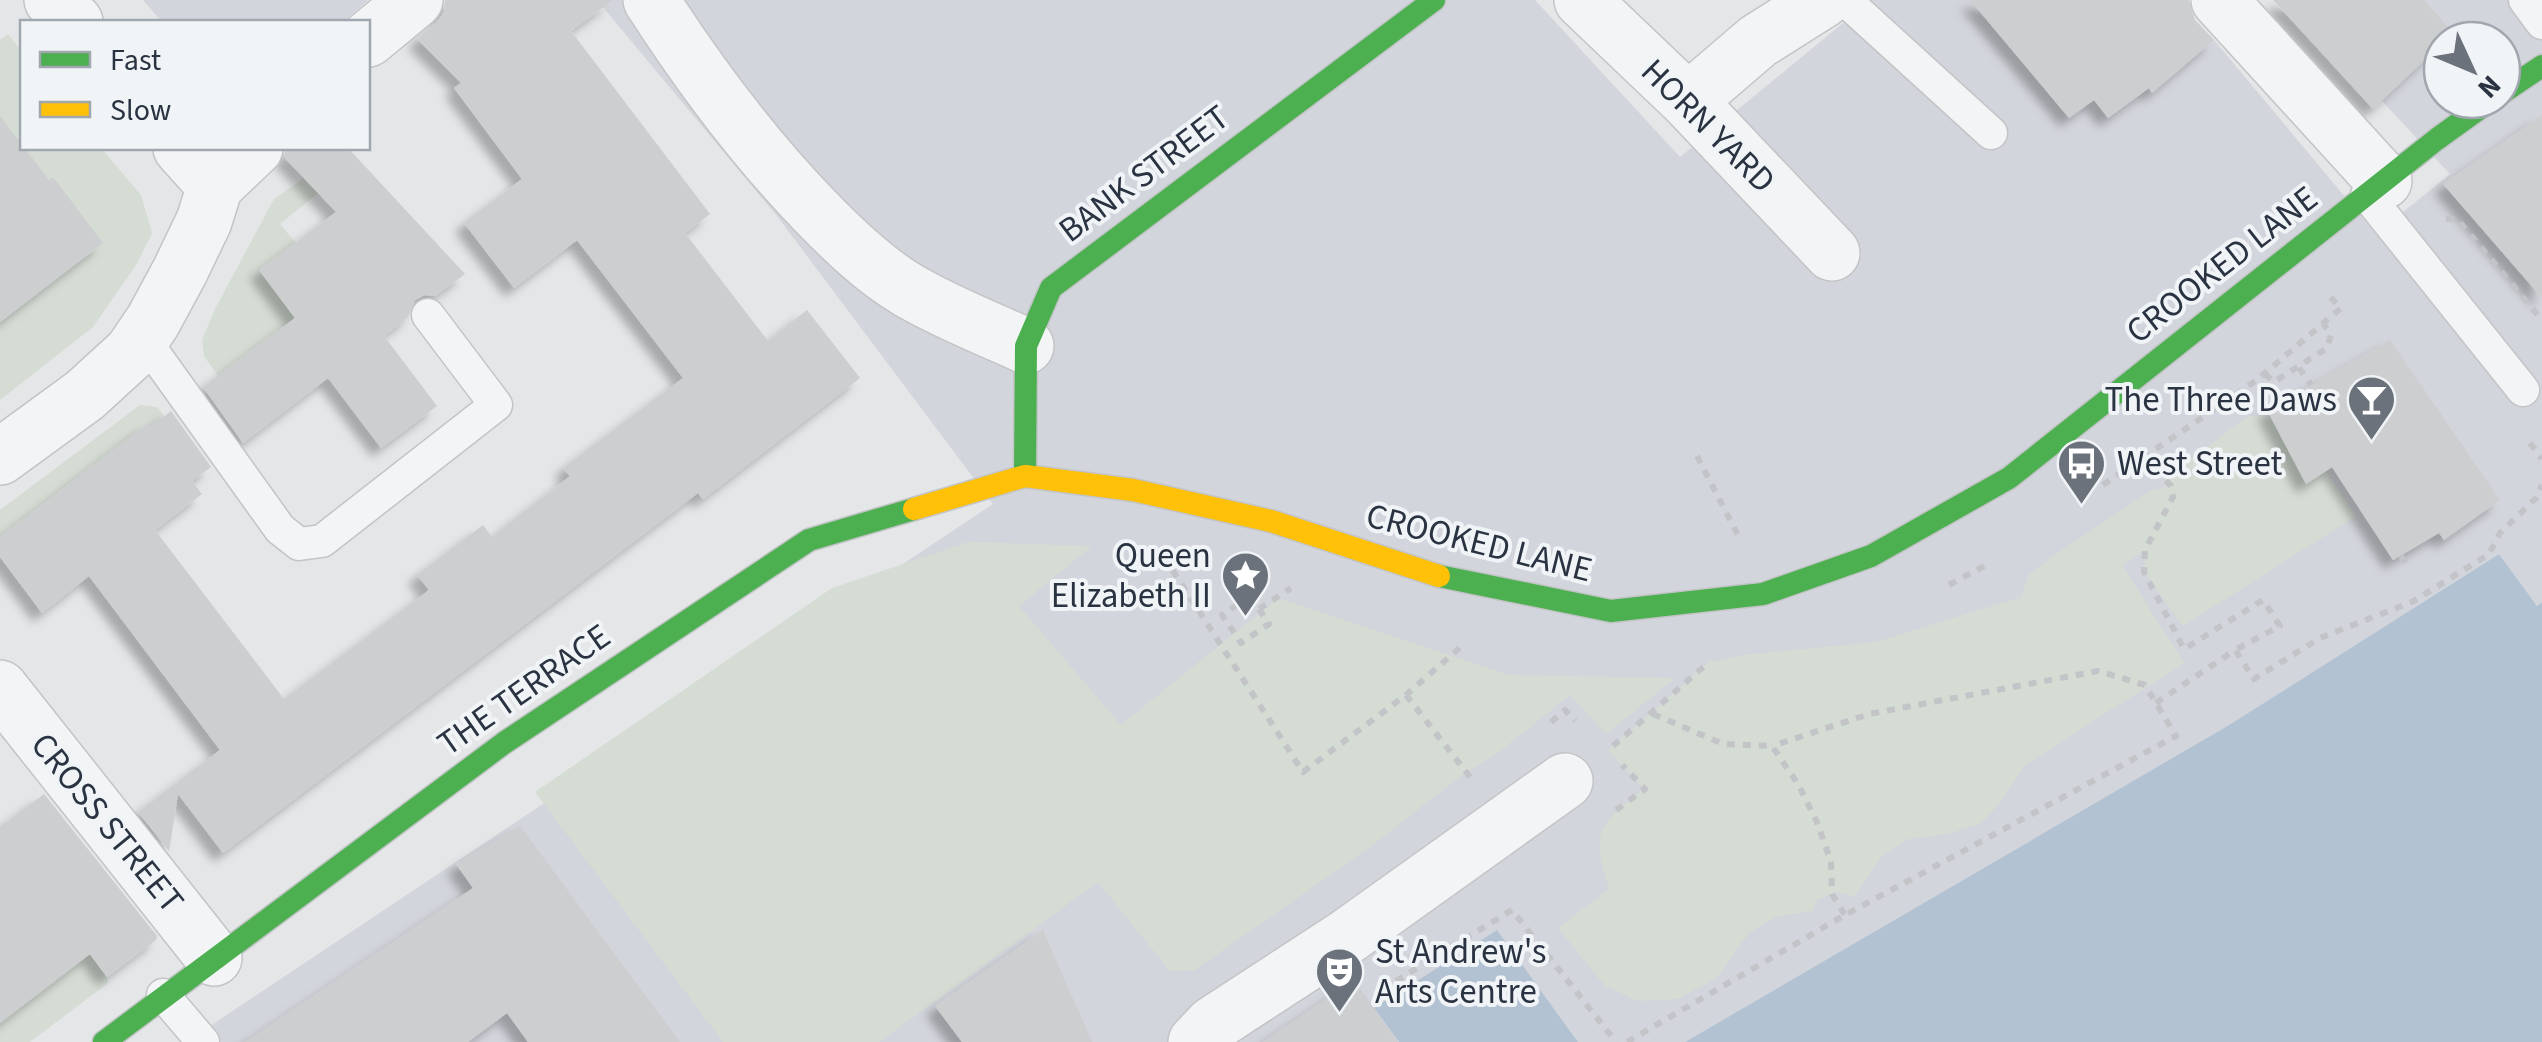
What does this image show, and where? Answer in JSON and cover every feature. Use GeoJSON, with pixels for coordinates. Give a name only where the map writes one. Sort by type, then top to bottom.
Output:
{"type":"FeatureCollection","features":[{"type":"Feature","properties":{"kind":"main road","name":"BANK STREET"},"geometry":{"type":"LineString","coordinates":[[1025,476],[1026,346],[1051,288],[1434,0]]}},
{"type":"Feature","properties":{"kind":"main road","name":"CROOKED LANE"},"geometry":{"type":"LineString","coordinates":[[1025,476],[1133,490],[1254,517],[1444,578],[1611,612],[1763,594],[1871,556],[2009,478],[2464,120]]}},
{"type":"Feature","properties":{"kind":"main road","name":"THE TERRACE"},"geometry":{"type":"LineString","coordinates":[[104,1042],[504,744],[809,540],[1025,476]]}},
{"type":"Feature","properties":{"kind":"street"},"geometry":{"type":"LineString","coordinates":[[370,37],[415,0]]}},
{"type":"Feature","properties":{"kind":"street"},"geometry":{"type":"LineString","coordinates":[[651,0],[698,72],[763,156],[856,251],[908,290],[1026,346]]}},
{"type":"Feature","properties":{"kind":"street","name":"HORN YARD"},"geometry":{"type":"LineString","coordinates":[[1582,0],[1688,101],[1832,253]]}},
{"type":"Feature","properties":{"kind":"street"},"geometry":{"type":"LineString","coordinates":[[1688,101],[1758,41],[1823,0]]}},
{"type":"Feature","properties":{"kind":"street"},"geometry":{"type":"LineString","coordinates":[[2218,0],[2321,115],[2376,188]]}},
{"type":"Feature","properties":{"kind":"street"},"geometry":{"type":"LineString","coordinates":[[0,457],[105,378],[143,338],[204,221],[198,167],[249,150]]}},
{"type":"Feature","properties":{"kind":"street","name":"CROSS STREET"},"geometry":{"type":"LineString","coordinates":[[0,688],[214,958]]}},
{"type":"Feature","properties":{"kind":"street"},"geometry":{"type":"LineString","coordinates":[[1196,1042],[1212,1024],[1348,936],[1587,766]]}},
{"type":"Feature","properties":{"kind":"lane"},"geometry":{"type":"LineString","coordinates":[[1845,0],[1990,133]]}},
{"type":"Feature","properties":{"kind":"lane"},"geometry":{"type":"LineString","coordinates":[[2525,0],[2542,23]]}},
{"type":"Feature","properties":{"kind":"lane"},"geometry":{"type":"LineString","coordinates":[[2376,188],[2523,390]]}},
{"type":"Feature","properties":{"kind":"lane"},"geometry":{"type":"LineString","coordinates":[[143,338],[280,529],[299,544],[322,541],[496,406],[428,314]]}},
{"type":"Feature","properties":{"kind":"lane"},"geometry":{"type":"LineString","coordinates":[[163,995],[203,1042]]}},
{"type":"Feature","properties":{"kind":"path"},"geometry":{"type":"LineString","coordinates":[[2441,218],[2457,219],[2542,320]]}},
{"type":"Feature","properties":{"kind":"path"},"geometry":{"type":"LineString","coordinates":[[2265,374],[2274,382],[2327,348],[2331,335],[2323,324]]}},
{"type":"Feature","properties":{"kind":"path"},"geometry":{"type":"LineString","coordinates":[[2303,365],[2311,385]]}},
{"type":"Feature","properties":{"kind":"path"},"geometry":{"type":"LineString","coordinates":[[2530,443],[2542,459]]}},
{"type":"Feature","properties":{"kind":"path"},"geometry":{"type":"LineString","coordinates":[[1698,456],[1737,531]]}},
{"type":"Feature","properties":{"kind":"path"},"geometry":{"type":"LineString","coordinates":[[2145,456],[2171,486],[2172,497],[2145,550],[2144,572],[2184,649],[2263,600],[2280,626],[2156,703]]}},
{"type":"Feature","properties":{"kind":"path"},"geometry":{"type":"LineString","coordinates":[[2236,650],[2254,679],[2320,638],[2414,601],[2489,554],[2500,533],[2536,498],[2542,485]]}},
{"type":"Feature","properties":{"kind":"path"},"geometry":{"type":"LineString","coordinates":[[1156,546],[1303,772],[1406,695],[1472,637]]}},
{"type":"Feature","properties":{"kind":"path"},"geometry":{"type":"LineString","coordinates":[[2401,556],[2409,569]]}},
{"type":"Feature","properties":{"kind":"path"},"geometry":{"type":"LineString","coordinates":[[1258,609],[1304,580]]}},
{"type":"Feature","properties":{"kind":"path"},"geometry":{"type":"LineString","coordinates":[[1250,596],[1269,624],[1241,643],[1232,628],[1222,615],[1250,596]]}},
{"type":"Feature","properties":{"kind":"path"},"geometry":{"type":"LineString","coordinates":[[1216,638],[1232,628]]}},
{"type":"Feature","properties":{"kind":"path"},"geometry":{"type":"LineString","coordinates":[[1587,766],[1653,714],[1709,662]]}},
{"type":"Feature","properties":{"kind":"path"},"geometry":{"type":"LineString","coordinates":[[1627,1042],[1845,915],[2176,736],[2144,686],[2098,670],[1869,714],[1772,746],[1724,744],[1653,714]]}},
{"type":"Feature","properties":{"kind":"path"},"geometry":{"type":"LineString","coordinates":[[1406,695],[1473,782]]}},
{"type":"Feature","properties":{"kind":"path"},"geometry":{"type":"LineString","coordinates":[[1772,746],[1798,784],[1817,822],[1831,862],[1832,894],[1845,915]]}},
{"type":"Feature","properties":{"kind":"path"},"geometry":{"type":"LineString","coordinates":[[1348,936],[1385,987],[1512,910],[1616,1042]]}},
{"type":"Feature","properties":{"kind":"shaded area"},"geometry":{"type":"Polygon","coordinates":[[[143,0],[368,0],[345,20],[160,20],[143,0]]]}},
{"type":"Feature","properties":{"kind":"shaded area"},"geometry":{"type":"Polygon","coordinates":[[[597,0],[1535,0],[1680,157],[1871,0],[2170,0],[2207,46],[2214,40],[2376,234],[2450,174],[2382,101],[2376,104],[2274,0],[2542,0],[2542,602],[2537,606],[2499,554],[2229,725],[1685,1042],[1578,1042],[1497,930],[1374,1008],[1399,1042],[186,1042],[993,504],[777,216],[597,0]]]}},
{"type":"Feature","properties":{"kind":"shaded area"},"geometry":{"type":"Polygon","coordinates":[[[8,34],[20,49],[20,150],[103,150],[141,195],[152,233],[136,265],[93,327],[0,400],[0,322],[103,243],[53,178],[0,169],[0,40],[8,34]]]}},
{"type":"Feature","properties":{"kind":"shaded area"},"geometry":{"type":"Polygon","coordinates":[[[304,178],[318,193],[280,224],[296,243],[260,270],[295,318],[218,376],[204,356],[202,340],[215,309],[274,199],[304,178]]]}},
{"type":"Feature","properties":{"kind":"shaded area"},"geometry":{"type":"Polygon","coordinates":[[[140,405],[157,407],[190,449],[179,464],[148,424],[0,537],[0,510],[140,405]]]}},
{"type":"Feature","properties":{"kind":"shaded area"},"geometry":{"type":"Polygon","coordinates":[[[2248,416],[2271,417],[2306,484],[2326,471],[2356,516],[2183,626],[2144,572],[2145,550],[2122,565],[2184,663],[2024,766],[2000,803],[1981,823],[1948,834],[1908,839],[1882,856],[1854,897],[1837,892],[1816,900],[1813,911],[1775,917],[1749,933],[1717,978],[1678,999],[1638,1001],[1605,986],[1558,928],[1609,889],[1600,854],[1602,831],[1616,812],[1644,789],[1608,750],[1709,662],[1876,642],[2021,597],[2029,575],[2049,559],[2150,491],[2170,486],[2165,479],[2248,416]]]}},
{"type":"Feature","properties":{"kind":"shaded area"},"geometry":{"type":"Polygon","coordinates":[[[968,542],[1092,546],[1019,606],[1121,725],[1278,598],[1509,675],[1675,678],[1606,734],[1570,695],[1374,844],[1195,970],[1170,971],[1098,882],[879,1042],[723,1042],[535,792],[832,588],[968,542]]]}},
{"type":"Feature","properties":{"kind":"shaded area"},"geometry":{"type":"Polygon","coordinates":[[[0,840],[108,983],[30,1042],[0,1042],[0,1011],[6,1018],[65,973],[26,921],[0,840]]]}},
{"type":"Feature","properties":{"kind":"water"},"geometry":{"type":"Polygon","coordinates":[[[2499,554],[2537,606],[2542,602],[2542,1042],[1685,1042],[2229,725],[2499,554]]]}},
{"type":"Feature","properties":{"kind":"water"},"geometry":{"type":"Polygon","coordinates":[[[1497,930],[1578,1042],[1399,1042],[1374,1008],[1497,930]]]}},
{"type":"Feature","properties":{"kind":"building"},"geometry":{"type":"Polygon","coordinates":[[[445,0],[613,0],[571,31],[710,214],[685,233],[768,341],[807,310],[860,378],[703,499],[698,493],[223,853],[178,794],[169,851],[138,812],[220,750],[89,576],[42,613],[0,557],[0,537],[148,423],[151,426],[171,411],[211,467],[192,481],[202,494],[155,530],[284,699],[429,590],[417,575],[483,525],[492,537],[570,476],[563,468],[683,378],[577,240],[514,288],[464,223],[522,179],[454,88],[461,83],[417,39],[444,12],[445,0]]]}},
{"type":"Feature","properties":{"kind":"building"},"geometry":{"type":"Polygon","coordinates":[[[1970,0],[2189,0],[2195,20],[2214,40],[2152,93],[2149,88],[2108,118],[2094,100],[2069,118],[1970,0]]]}},
{"type":"Feature","properties":{"kind":"building"},"geometry":{"type":"Polygon","coordinates":[[[2273,0],[2424,0],[2442,20],[2422,20],[2422,62],[2373,109],[2273,0]]]}},
{"type":"Feature","properties":{"kind":"building"},"geometry":{"type":"Polygon","coordinates":[[[2542,115],[2542,298],[2443,184],[2542,115]]]}},
{"type":"Feature","properties":{"kind":"building"},"geometry":{"type":"Polygon","coordinates":[[[0,116],[20,142],[20,150],[26,150],[49,180],[53,177],[103,243],[0,322],[0,116]]]}},
{"type":"Feature","properties":{"kind":"building"},"geometry":{"type":"Polygon","coordinates":[[[285,150],[350,150],[465,274],[435,296],[415,300],[408,317],[384,336],[437,406],[381,448],[328,378],[243,443],[203,387],[295,318],[259,270],[336,212],[285,158],[285,150]]]}},
{"type":"Feature","properties":{"kind":"building","name":"The Three Daws"},"geometry":{"type":"Polygon","coordinates":[[[2390,340],[2500,500],[2444,540],[2439,533],[2393,560],[2332,467],[2306,484],[2267,410],[2390,340]]]}},
{"type":"Feature","properties":{"kind":"building"},"geometry":{"type":"Polygon","coordinates":[[[44,794],[157,936],[107,977],[90,954],[0,1023],[0,827],[44,794]]]}},
{"type":"Feature","properties":{"kind":"building"},"geometry":{"type":"Polygon","coordinates":[[[520,826],[680,1042],[528,1042],[507,1013],[468,1042],[245,1042],[473,888],[456,864],[520,826]]]}},
{"type":"Feature","properties":{"kind":"building"},"geometry":{"type":"Polygon","coordinates":[[[1043,930],[1092,1042],[962,1042],[935,1006],[1043,930]]]}},
{"type":"Feature","properties":{"kind":"building","name":"St Andrew's Arts Centre"},"geometry":{"type":"Polygon","coordinates":[[[1354,980],[1398,1042],[1263,1042],[1354,980]]]}},
{"type":"Feature","properties":{"kind":"traffic: fast"},"geometry":{"type":"LineString","coordinates":[[1025,476],[1026,346],[1051,288],[1434,0]]}},
{"type":"Feature","properties":{"kind":"traffic: fast"},"geometry":{"type":"LineString","coordinates":[[2522,80],[2542,66]]}},
{"type":"Feature","properties":{"kind":"traffic: fast"},"geometry":{"type":"LineString","coordinates":[[1439,576],[1611,611],[1763,594],[1871,556],[2009,478],[2463,120]]}},
{"type":"Feature","properties":{"kind":"traffic: fast"},"geometry":{"type":"LineString","coordinates":[[104,1042],[504,743],[809,540],[914,509]]}},
{"type":"Feature","properties":{"kind":"traffic: slow"},"geometry":{"type":"LineString","coordinates":[[914,509],[1025,476],[1133,490],[1271,521],[1439,576]]}},
{"type":"Feature","properties":{"kind":"place","name":"The Three Daws"},"geometry":{"type":"Point","coordinates":[2372,442]}},
{"type":"Feature","properties":{"kind":"place","name":"West Street"},"geometry":{"type":"Point","coordinates":[2082,506]}},
{"type":"Feature","properties":{"kind":"place","name":"Queen Elizabeth II"},"geometry":{"type":"Point","coordinates":[1246,618]}},
{"type":"Feature","properties":{"kind":"place","name":"St Andrew's Arts Centre"},"geometry":{"type":"Point","coordinates":[1340,1014]}}]}
